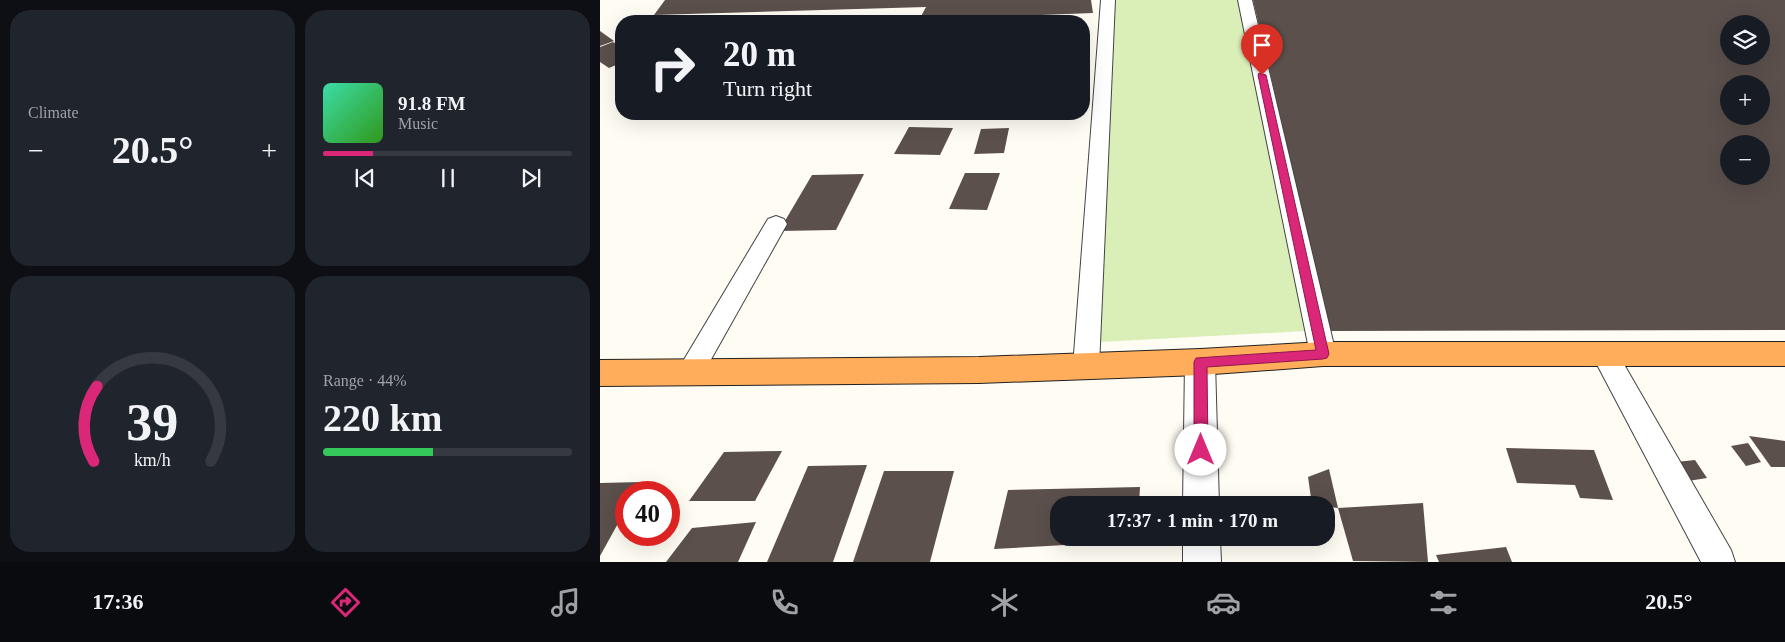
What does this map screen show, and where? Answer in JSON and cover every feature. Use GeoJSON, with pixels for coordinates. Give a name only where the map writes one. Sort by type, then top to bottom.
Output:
{"type":"FeatureCollection","features":[{"type":"Feature","properties":{"kind":"highway"},"geometry":{"type":"LineString","coordinates":[[600,373],[979,370],[1200,362],[1323,354],[1785,354]]}},
{"type":"Feature","properties":{"kind":"street"},"geometry":{"type":"LineString","coordinates":[[1086,367],[1108,0]]}},
{"type":"Feature","properties":{"kind":"street"},"geometry":{"type":"LineString","coordinates":[[1245,0],[1323,354]]}},
{"type":"Feature","properties":{"kind":"street"},"geometry":{"type":"LineString","coordinates":[[691,371],[776,224]]}},
{"type":"Feature","properties":{"kind":"street"},"geometry":{"type":"LineString","coordinates":[[1605,355],[1719,562]]}},
{"type":"Feature","properties":{"kind":"street"},"geometry":{"type":"LineString","coordinates":[[1200,362],[1201,496]]}},
{"type":"Feature","properties":{"kind":"street"},"geometry":{"type":"LineString","coordinates":[[1202,546],[1202,562]]}},
{"type":"Feature","properties":{"kind":"green space"},"geometry":{"type":"Polygon","coordinates":[[[1115,0],[1238,0],[1305,331],[1100,342],[1115,0]]]}},
{"type":"Feature","properties":{"kind":"building"},"geometry":{"type":"Polygon","coordinates":[[[665,0],[1091,0],[1093,13],[922,15],[926,7],[654,15],[665,0]]]}},
{"type":"Feature","properties":{"kind":"building"},"geometry":{"type":"Polygon","coordinates":[[[1253,0],[1785,0],[1785,330],[1330,331],[1253,0]]]}},
{"type":"Feature","properties":{"kind":"building"},"geometry":{"type":"Polygon","coordinates":[[[600,31],[614,41],[600,46],[600,31]]]}},
{"type":"Feature","properties":{"kind":"building"},"geometry":{"type":"Polygon","coordinates":[[[613,42],[615,43],[615,66],[609,68],[600,62],[600,47],[613,42]]]}},
{"type":"Feature","properties":{"kind":"building"},"geometry":{"type":"Polygon","coordinates":[[[909,127],[953,128],[940,155],[894,154],[909,127]]]}},
{"type":"Feature","properties":{"kind":"building"},"geometry":{"type":"Polygon","coordinates":[[[1009,128],[1004,153],[974,154],[981,129],[1009,128]]]}},
{"type":"Feature","properties":{"kind":"building"},"geometry":{"type":"Polygon","coordinates":[[[965,173],[1000,173],[987,210],[949,209],[965,173]]]}},
{"type":"Feature","properties":{"kind":"building"},"geometry":{"type":"Polygon","coordinates":[[[864,174],[836,230],[779,231],[812,175],[864,174]]]}},
{"type":"Feature","properties":{"kind":"building"},"geometry":{"type":"Polygon","coordinates":[[[1749,436],[1785,441],[1785,467],[1771,467],[1749,436]]]}},
{"type":"Feature","properties":{"kind":"building"},"geometry":{"type":"Polygon","coordinates":[[[1748,443],[1761,462],[1746,466],[1731,446],[1748,443]]]}},
{"type":"Feature","properties":{"kind":"building"},"geometry":{"type":"Polygon","coordinates":[[[1506,448],[1594,450],[1613,500],[1580,498],[1575,485],[1517,483],[1506,448]]]}},
{"type":"Feature","properties":{"kind":"building"},"geometry":{"type":"Polygon","coordinates":[[[782,451],[755,501],[689,501],[724,452],[782,451]]]}},
{"type":"Feature","properties":{"kind":"building"},"geometry":{"type":"Polygon","coordinates":[[[1695,460],[1707,478],[1688,481],[1676,462],[1695,460]]]}},
{"type":"Feature","properties":{"kind":"building"},"geometry":{"type":"Polygon","coordinates":[[[867,465],[833,562],[767,562],[808,466],[867,465]]]}},
{"type":"Feature","properties":{"kind":"building"},"geometry":{"type":"Polygon","coordinates":[[[1329,469],[1338,508],[1335,508],[1335,496],[1311,496],[1308,477],[1329,469]]]}},
{"type":"Feature","properties":{"kind":"building"},"geometry":{"type":"Polygon","coordinates":[[[884,471],[954,471],[930,562],[853,562],[884,471]]]}},
{"type":"Feature","properties":{"kind":"building"},"geometry":{"type":"Polygon","coordinates":[[[600,483],[615,483],[615,529],[600,556],[600,483]]]}},
{"type":"Feature","properties":{"kind":"building"},"geometry":{"type":"Polygon","coordinates":[[[1140,487],[1140,496],[1050,496],[1050,546],[994,549],[1008,490],[1140,487]]]}},
{"type":"Feature","properties":{"kind":"building"},"geometry":{"type":"Polygon","coordinates":[[[1423,503],[1428,562],[1353,561],[1338,508],[1423,503]]]}},
{"type":"Feature","properties":{"kind":"building"},"geometry":{"type":"Polygon","coordinates":[[[756,522],[738,562],[666,562],[692,528],[756,522]]]}},
{"type":"Feature","properties":{"kind":"building"},"geometry":{"type":"Polygon","coordinates":[[[1506,547],[1512,562],[1439,562],[1436,555],[1506,547]]]}},
{"type":"Feature","properties":{"kind":"route"},"geometry":{"type":"LineString","coordinates":[[1201,450],[1200,362],[1323,354],[1262,75]]}}]}
